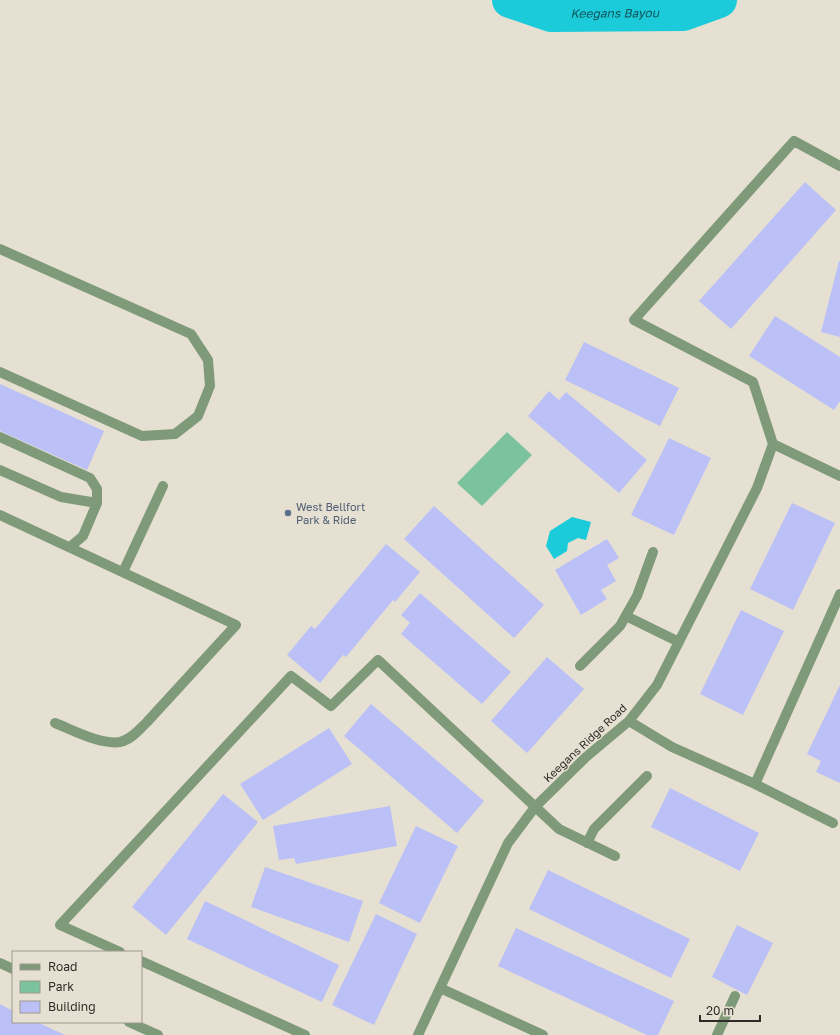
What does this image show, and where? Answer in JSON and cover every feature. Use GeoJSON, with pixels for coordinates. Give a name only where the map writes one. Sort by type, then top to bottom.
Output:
{"type":"FeatureCollection","features":[{"type":"Feature","properties":{"kind":"street"},"geometry":{"type":"LineString","coordinates":[[840,166],[794,141],[634,320],[753,382],[773,444],[840,476]]}},
{"type":"Feature","properties":{"kind":"street"},"geometry":{"type":"LineString","coordinates":[[0,249],[191,334],[208,360],[210,386],[198,416],[175,434],[142,436],[0,372]]}},
{"type":"Feature","properties":{"kind":"street"},"geometry":{"type":"LineString","coordinates":[[0,437],[90,478],[97,489],[97,503],[83,536],[70,547]]}},
{"type":"Feature","properties":{"kind":"street","name":"Keegans Ridge Road"},"geometry":{"type":"LineString","coordinates":[[418,1035],[508,843],[535,807],[586,757],[629,721],[657,685],[757,488],[773,444]]}},
{"type":"Feature","properties":{"kind":"street"},"geometry":{"type":"LineString","coordinates":[[0,470],[61,497],[97,503]]}},
{"type":"Feature","properties":{"kind":"street"},"geometry":{"type":"LineString","coordinates":[[123,572],[163,486]]}},
{"type":"Feature","properties":{"kind":"street"},"geometry":{"type":"LineString","coordinates":[[0,515],[236,625],[147,722],[132,736],[121,742],[102,741],[55,722]]}},
{"type":"Feature","properties":{"kind":"street"},"geometry":{"type":"LineString","coordinates":[[580,666],[620,626],[637,596],[654,552]]}},
{"type":"Feature","properties":{"kind":"street"},"geometry":{"type":"LineString","coordinates":[[755,784],[840,594]]}},
{"type":"Feature","properties":{"kind":"street"},"geometry":{"type":"LineString","coordinates":[[626,616],[679,642]]}},
{"type":"Feature","properties":{"kind":"street"},"geometry":{"type":"LineString","coordinates":[[118,951],[60,925],[291,676],[331,706],[378,660],[559,829],[615,856]]}},
{"type":"Feature","properties":{"kind":"street"},"geometry":{"type":"LineString","coordinates":[[629,721],[672,747],[755,784],[832,823]]}},
{"type":"Feature","properties":{"kind":"street"},"geometry":{"type":"LineString","coordinates":[[587,843],[594,829],[647,776]]}},
{"type":"Feature","properties":{"kind":"street"},"geometry":{"type":"LineString","coordinates":[[142,961],[305,1035]]}},
{"type":"Feature","properties":{"kind":"street"},"geometry":{"type":"LineString","coordinates":[[0,963],[12,969]]}},
{"type":"Feature","properties":{"kind":"street"},"geometry":{"type":"LineString","coordinates":[[440,988],[543,1035]]}},
{"type":"Feature","properties":{"kind":"street"},"geometry":{"type":"LineString","coordinates":[[717,1035],[735,996]]}},
{"type":"Feature","properties":{"kind":"street"},"geometry":{"type":"LineString","coordinates":[[131,1023],[158,1035]]}},
{"type":"Feature","properties":{"kind":"green space"},"geometry":{"type":"Polygon","coordinates":[[[507,432],[532,455],[482,506],[457,483],[507,432]]]}},
{"type":"Feature","properties":{"kind":"water"},"geometry":{"type":"Polygon","coordinates":[[[572,517],[591,522],[586,540],[578,538],[568,543],[567,551],[554,559],[546,546],[550,531],[572,517]]]}},
{"type":"Feature","properties":{"kind":"building"},"geometry":{"type":"Polygon","coordinates":[[[805,182],[836,210],[731,329],[699,301],[805,182]]]}},
{"type":"Feature","properties":{"kind":"building"},"geometry":{"type":"Polygon","coordinates":[[[840,261],[840,337],[821,332],[840,261]]]}},
{"type":"Feature","properties":{"kind":"building"},"geometry":{"type":"Polygon","coordinates":[[[775,316],[840,357],[840,401],[834,410],[749,356],[775,316]]]}},
{"type":"Feature","properties":{"kind":"building"},"geometry":{"type":"Polygon","coordinates":[[[584,342],[679,388],[660,426],[565,380],[584,342]]]}},
{"type":"Feature","properties":{"kind":"building"},"geometry":{"type":"Polygon","coordinates":[[[0,384],[104,431],[87,470],[0,431],[0,384]]]}},
{"type":"Feature","properties":{"kind":"building"},"geometry":{"type":"Polygon","coordinates":[[[549,391],[559,400],[566,392],[647,460],[619,493],[528,416],[549,391]]]}},
{"type":"Feature","properties":{"kind":"building"},"geometry":{"type":"Polygon","coordinates":[[[669,438],[711,458],[674,535],[631,515],[669,438]]]}},
{"type":"Feature","properties":{"kind":"building"},"geometry":{"type":"Polygon","coordinates":[[[792,503],[835,523],[793,610],[750,589],[792,503]]]}},
{"type":"Feature","properties":{"kind":"building"},"geometry":{"type":"Polygon","coordinates":[[[434,506],[544,605],[514,638],[404,539],[434,506]]]}},
{"type":"Feature","properties":{"kind":"building"},"geometry":{"type":"Polygon","coordinates":[[[607,539],[619,558],[607,565],[616,581],[601,590],[607,599],[581,615],[555,570],[607,539]]]}},
{"type":"Feature","properties":{"kind":"building"},"geometry":{"type":"Polygon","coordinates":[[[386,544],[420,572],[395,602],[393,600],[346,657],[343,655],[320,683],[287,655],[311,626],[315,629],[386,544]]]}},
{"type":"Feature","properties":{"kind":"building"},"geometry":{"type":"Polygon","coordinates":[[[420,593],[511,672],[482,704],[401,634],[410,623],[401,615],[420,593]]]}},
{"type":"Feature","properties":{"kind":"building"},"geometry":{"type":"Polygon","coordinates":[[[741,610],[784,631],[743,715],[700,694],[741,610]]]}},
{"type":"Feature","properties":{"kind":"building"},"geometry":{"type":"Polygon","coordinates":[[[547,657],[584,689],[527,753],[491,721],[547,657]]]}},
{"type":"Feature","properties":{"kind":"building"},"geometry":{"type":"Polygon","coordinates":[[[840,685],[840,783],[816,772],[821,761],[807,754],[840,685]]]}},
{"type":"Feature","properties":{"kind":"building"},"geometry":{"type":"Polygon","coordinates":[[[371,704],[484,801],[457,833],[344,736],[371,704]]]}},
{"type":"Feature","properties":{"kind":"building"},"geometry":{"type":"Polygon","coordinates":[[[329,728],[352,764],[263,820],[240,784],[329,728]]]}},
{"type":"Feature","properties":{"kind":"building"},"geometry":{"type":"Polygon","coordinates":[[[670,788],[759,833],[740,871],[651,827],[670,788]]]}},
{"type":"Feature","properties":{"kind":"building"},"geometry":{"type":"Polygon","coordinates":[[[223,794],[258,822],[166,935],[132,907],[223,794]]]}},
{"type":"Feature","properties":{"kind":"building"},"geometry":{"type":"Polygon","coordinates":[[[390,806],[397,846],[296,864],[294,858],[279,860],[273,826],[390,806]]]}},
{"type":"Feature","properties":{"kind":"building"},"geometry":{"type":"Polygon","coordinates":[[[416,826],[458,846],[420,923],[379,903],[416,826]]]}},
{"type":"Feature","properties":{"kind":"building"},"geometry":{"type":"Polygon","coordinates":[[[265,867],[363,901],[349,942],[251,907],[265,867]]]}},
{"type":"Feature","properties":{"kind":"building"},"geometry":{"type":"Polygon","coordinates":[[[548,870],[690,939],[671,978],[529,909],[548,870]]]}},
{"type":"Feature","properties":{"kind":"building"},"geometry":{"type":"Polygon","coordinates":[[[205,901],[339,965],[322,1002],[187,939],[205,901]]]}},
{"type":"Feature","properties":{"kind":"building"},"geometry":{"type":"Polygon","coordinates":[[[376,914],[417,934],[374,1025],[332,1005],[376,914]]]}},
{"type":"Feature","properties":{"kind":"building"},"geometry":{"type":"Polygon","coordinates":[[[737,925],[773,943],[747,995],[712,977],[737,925]]]}},
{"type":"Feature","properties":{"kind":"building"},"geometry":{"type":"Polygon","coordinates":[[[516,928],[674,1001],[658,1035],[647,1035],[498,966],[516,928]]]}},
{"type":"Feature","properties":{"kind":"building"},"geometry":{"type":"Polygon","coordinates":[[[0,1004],[12,1010],[12,1023],[39,1023],[65,1035],[0,1035],[0,1004]]]}},
{"type":"Feature","properties":{"kind":"waterway","name":"Keegans Bayou"},"geometry":{"type":"LineString","coordinates":[[510,0],[551,14],[683,13],[719,0]]}},
{"type":"Feature","properties":{"kind":"place","name":"West Bellfort Park & Ride"},"geometry":{"type":"Point","coordinates":[288,513]}}]}
